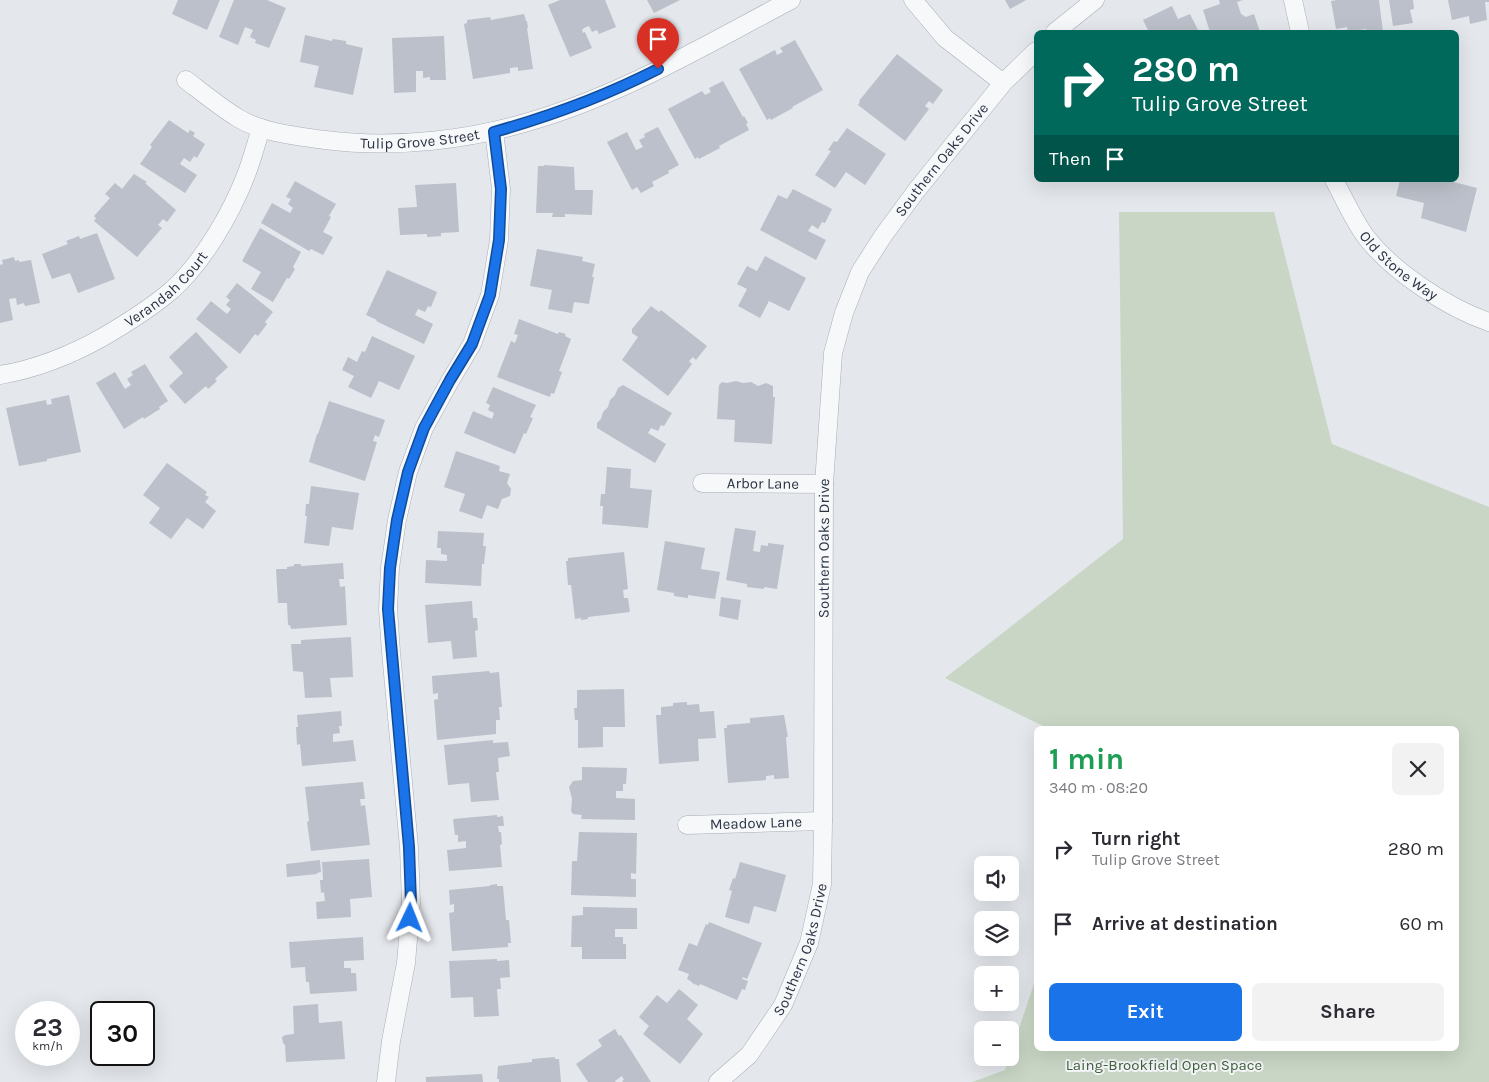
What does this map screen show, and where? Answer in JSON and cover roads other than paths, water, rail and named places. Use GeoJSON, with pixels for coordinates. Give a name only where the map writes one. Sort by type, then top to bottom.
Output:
{"type":"FeatureCollection","features":[{"type":"Feature","properties":{"kind":"street","name":"Tulip Grove Street"},"geometry":{"type":"LineString","coordinates":[[186,80],[239,119],[262,128],[299,136],[338,141],[387,144],[436,140],[494,132],[539,119],[641,78],[791,0]]}},
{"type":"Feature","properties":{"kind":"street"},"geometry":{"type":"LineString","coordinates":[[913,0],[945,38],[1003,83]]}},
{"type":"Feature","properties":{"kind":"street"},"geometry":{"type":"LineString","coordinates":[[1058,30],[1095,0]]}},
{"type":"Feature","properties":{"kind":"street"},"geometry":{"type":"LineString","coordinates":[[1293,0],[1300,30]]}},
{"type":"Feature","properties":{"kind":"street","name":"Southern Oaks Drive"},"geometry":{"type":"LineString","coordinates":[[718,1082],[749,1055],[783,1005],[809,943],[822,884],[824,821],[824,484],[833,353],[844,313],[860,272],[883,236],[916,191],[1003,83],[1034,53]]}},
{"type":"Feature","properties":{"kind":"street","name":"Verandah Court"},"geometry":{"type":"LineString","coordinates":[[0,375],[18,372],[78,351],[131,321],[172,289],[203,254],[227,217],[246,175],[262,128]]}},
{"type":"Feature","properties":{"kind":"street"},"geometry":{"type":"LineString","coordinates":[[386,1082],[391,1041],[406,963],[411,903],[409,847],[390,643],[388,609],[390,568],[397,520],[408,472],[424,428],[472,344],[490,295],[499,240],[501,189],[494,132]]}},
{"type":"Feature","properties":{"kind":"street","name":"Old Stone Way"},"geometry":{"type":"LineString","coordinates":[[1335,182],[1366,237],[1397,270],[1440,298],[1476,318],[1489,322]]}},
{"type":"Feature","properties":{"kind":"street","name":"Arbor Lane"},"geometry":{"type":"LineString","coordinates":[[702,483],[824,484]]}},
{"type":"Feature","properties":{"kind":"street","name":"Meadow Lane"},"geometry":{"type":"LineString","coordinates":[[687,826],[824,821]]}},
{"type":"Feature","properties":{"kind":"park label","name":"Laing-Brookfield Open Space"},"geometry":{"type":"Point","coordinates":[1164,1065]}}]}
